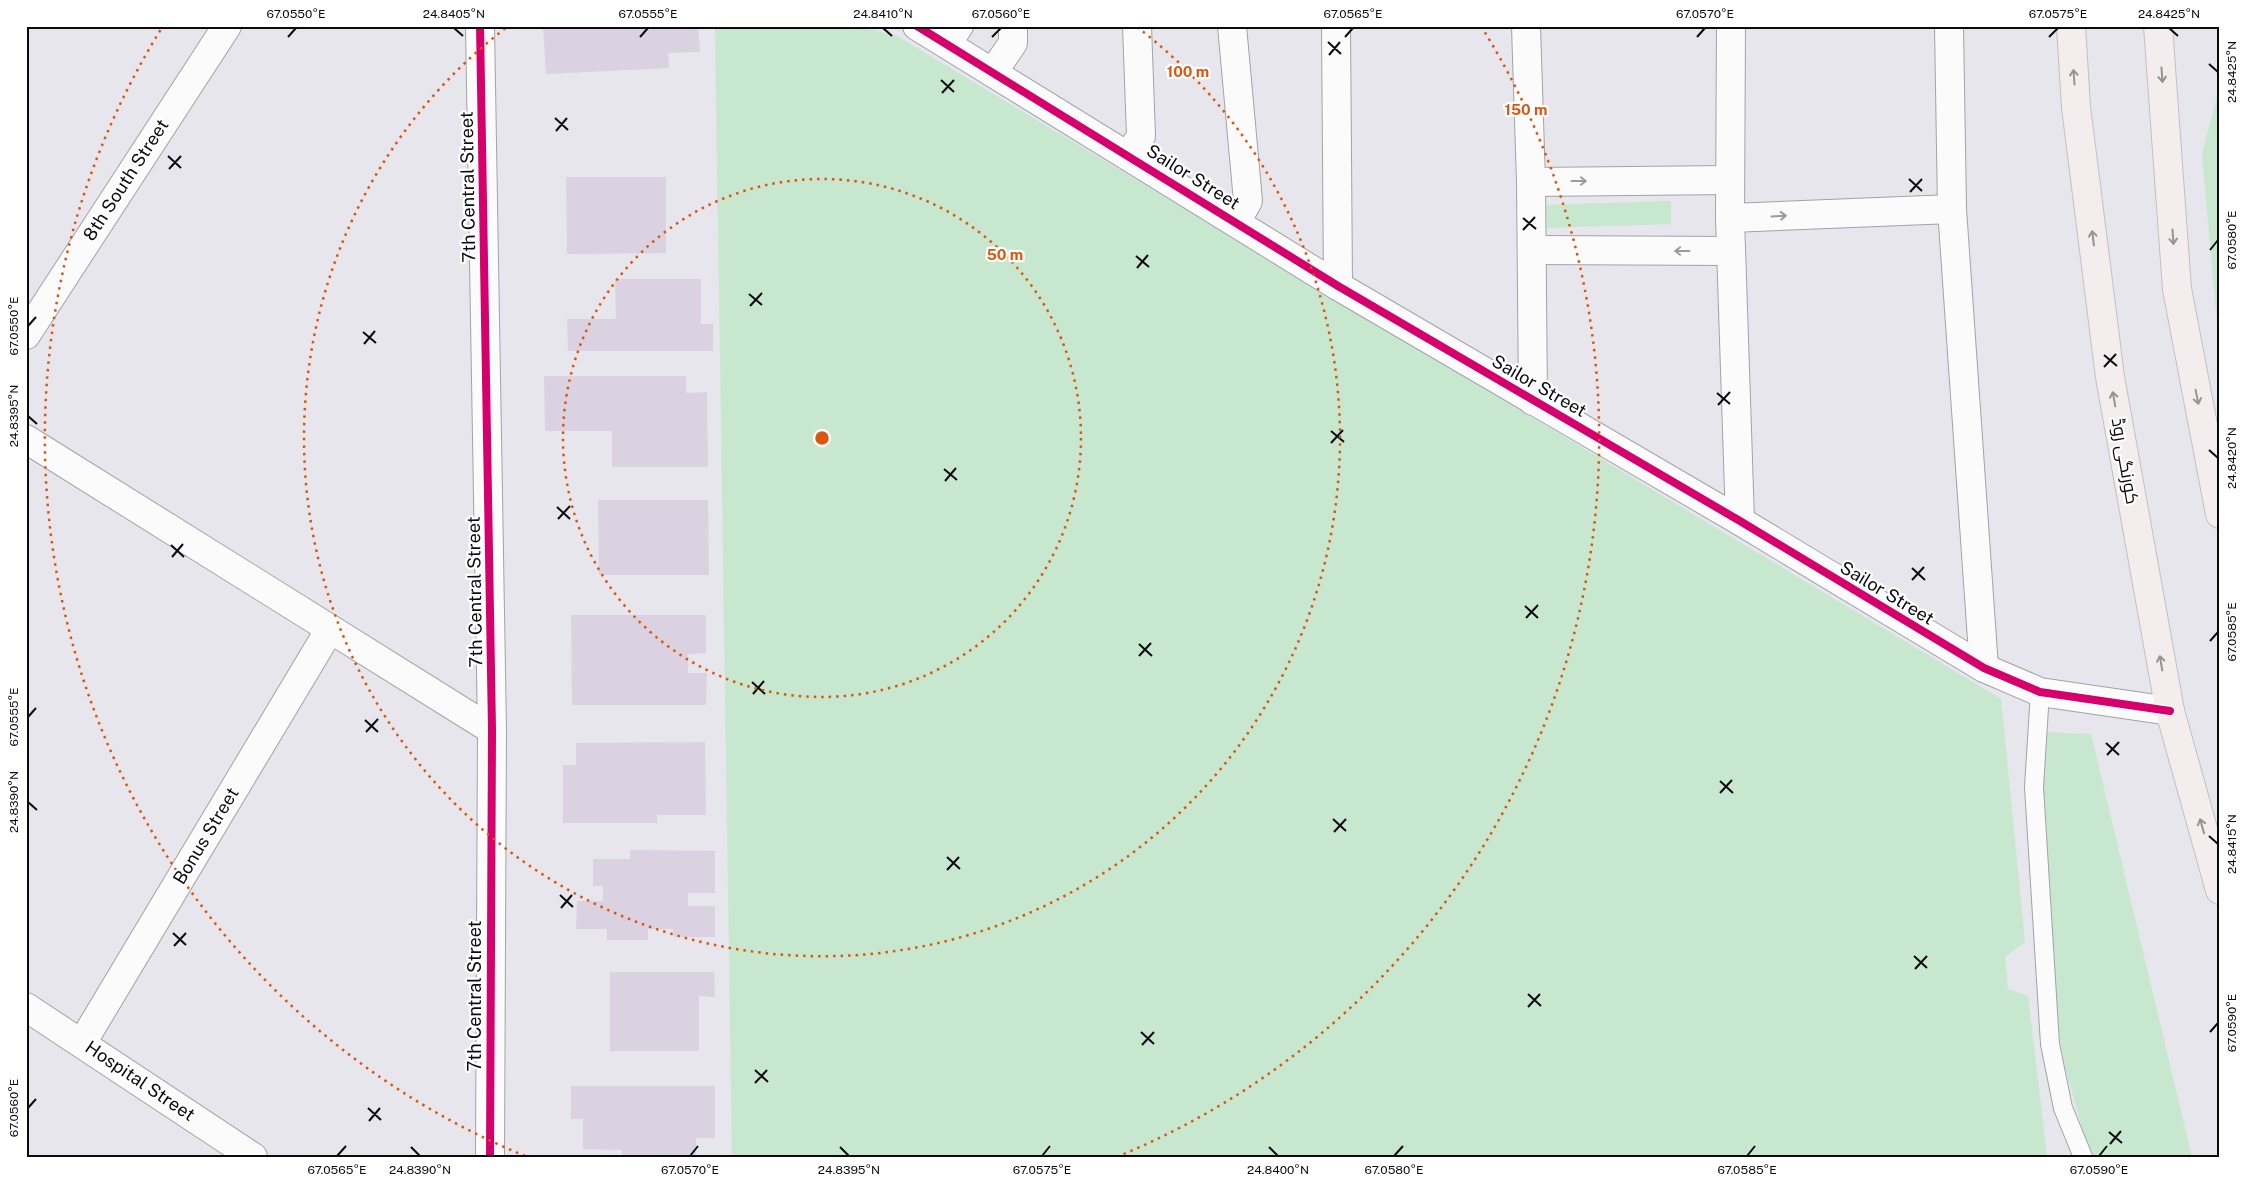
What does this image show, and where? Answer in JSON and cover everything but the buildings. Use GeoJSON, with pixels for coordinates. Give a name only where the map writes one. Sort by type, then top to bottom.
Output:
{"type":"FeatureCollection","features":[{"type":"Feature","properties":{"kind":"main road","name":"کورنگی روڈ"},"geometry":{"type":"LineString","coordinates":[[2071,26],[2076,107],[2110,377],[2170,711],[2220,890]]}},
{"type":"Feature","properties":{"kind":"main road"},"geometry":{"type":"LineString","coordinates":[[2158,26],[2177,289],[2220,514]]}},
{"type":"Feature","properties":{"kind":"street","name":"8th South Street"},"geometry":{"type":"LineString","coordinates":[[26,335],[227,26]]}},
{"type":"Feature","properties":{"kind":"street","name":"7th Central Street"},"geometry":{"type":"LineString","coordinates":[[480,26],[492,730],[490,1157]]}},
{"type":"Feature","properties":{"kind":"street","name":"Sailor Street"},"geometry":{"type":"LineString","coordinates":[[917,26],[953,35],[993,72],[1338,286],[1740,521],[1984,668],[2040,692],[2170,711]]}},
{"type":"Feature","properties":{"kind":"street"},"geometry":{"type":"LineString","coordinates":[[993,72],[1013,42],[1013,26]]}},
{"type":"Feature","properties":{"kind":"street"},"geometry":{"type":"LineString","coordinates":[[1129,155],[1141,136],[1137,26]]}},
{"type":"Feature","properties":{"kind":"street"},"geometry":{"type":"LineString","coordinates":[[1232,26],[1248,201],[1236,222]]}},
{"type":"Feature","properties":{"kind":"street"},"geometry":{"type":"LineString","coordinates":[[1336,26],[1338,286]]}},
{"type":"Feature","properties":{"kind":"street"},"geometry":{"type":"LineString","coordinates":[[1526,26],[1531,182],[1533,401]]}},
{"type":"Feature","properties":{"kind":"street"},"geometry":{"type":"LineString","coordinates":[[1731,26],[1730,218],[1740,521]]}},
{"type":"Feature","properties":{"kind":"street"},"geometry":{"type":"LineString","coordinates":[[1949,26],[1952,209],[1984,668]]}},
{"type":"Feature","properties":{"kind":"street"},"geometry":{"type":"LineString","coordinates":[[1531,182],[1730,180]]}},
{"type":"Feature","properties":{"kind":"street"},"geometry":{"type":"LineString","coordinates":[[1730,218],[1952,209]]}},
{"type":"Feature","properties":{"kind":"street"},"geometry":{"type":"LineString","coordinates":[[1532,250],[1731,251]]}},
{"type":"Feature","properties":{"kind":"street"},"geometry":{"type":"LineString","coordinates":[[26,439],[492,730]]}},
{"type":"Feature","properties":{"kind":"street","name":"Bonus Street"},"geometry":{"type":"LineString","coordinates":[[82,1043],[330,629]]}},
{"type":"Feature","properties":{"kind":"street","name":"Hospital Street"},"geometry":{"type":"LineString","coordinates":[[26,1007],[253,1157]]}},
{"type":"Feature","properties":{"kind":"lane"},"geometry":{"type":"LineString","coordinates":[[2040,692],[2034,787],[2050,1044],[2063,1108],[2083,1157]]}},
{"type":"Feature","properties":{"kind":"green space"},"geometry":{"type":"Polygon","coordinates":[[[715,26],[857,26],[897,36],[2001,699],[2025,942],[2005,957],[2008,989],[2028,996],[2047,1157],[732,1157],[715,26]]]}},
{"type":"Feature","properties":{"kind":"green space"},"geometry":{"type":"Polygon","coordinates":[[[2220,85],[2220,357],[2202,154],[2220,85]]]}},
{"type":"Feature","properties":{"kind":"green space"},"geometry":{"type":"Polygon","coordinates":[[[1671,201],[1671,224],[1547,228],[1546,205],[1671,201]]]}},
{"type":"Feature","properties":{"kind":"green space"},"geometry":{"type":"Polygon","coordinates":[[[2044,732],[2091,734],[2192,1157],[2090,1157],[2065,1067],[2056,1017],[2034,752],[2044,732]]]}},
{"type":"Feature","properties":{"kind":"cycle path"},"geometry":{"type":"LineString","coordinates":[[480,26],[492,730],[490,1157]]}},
{"type":"Feature","properties":{"kind":"cycle path"},"geometry":{"type":"LineString","coordinates":[[917,26],[1338,286],[1740,521],[1984,668],[2040,692],[2170,711]]}}]}
